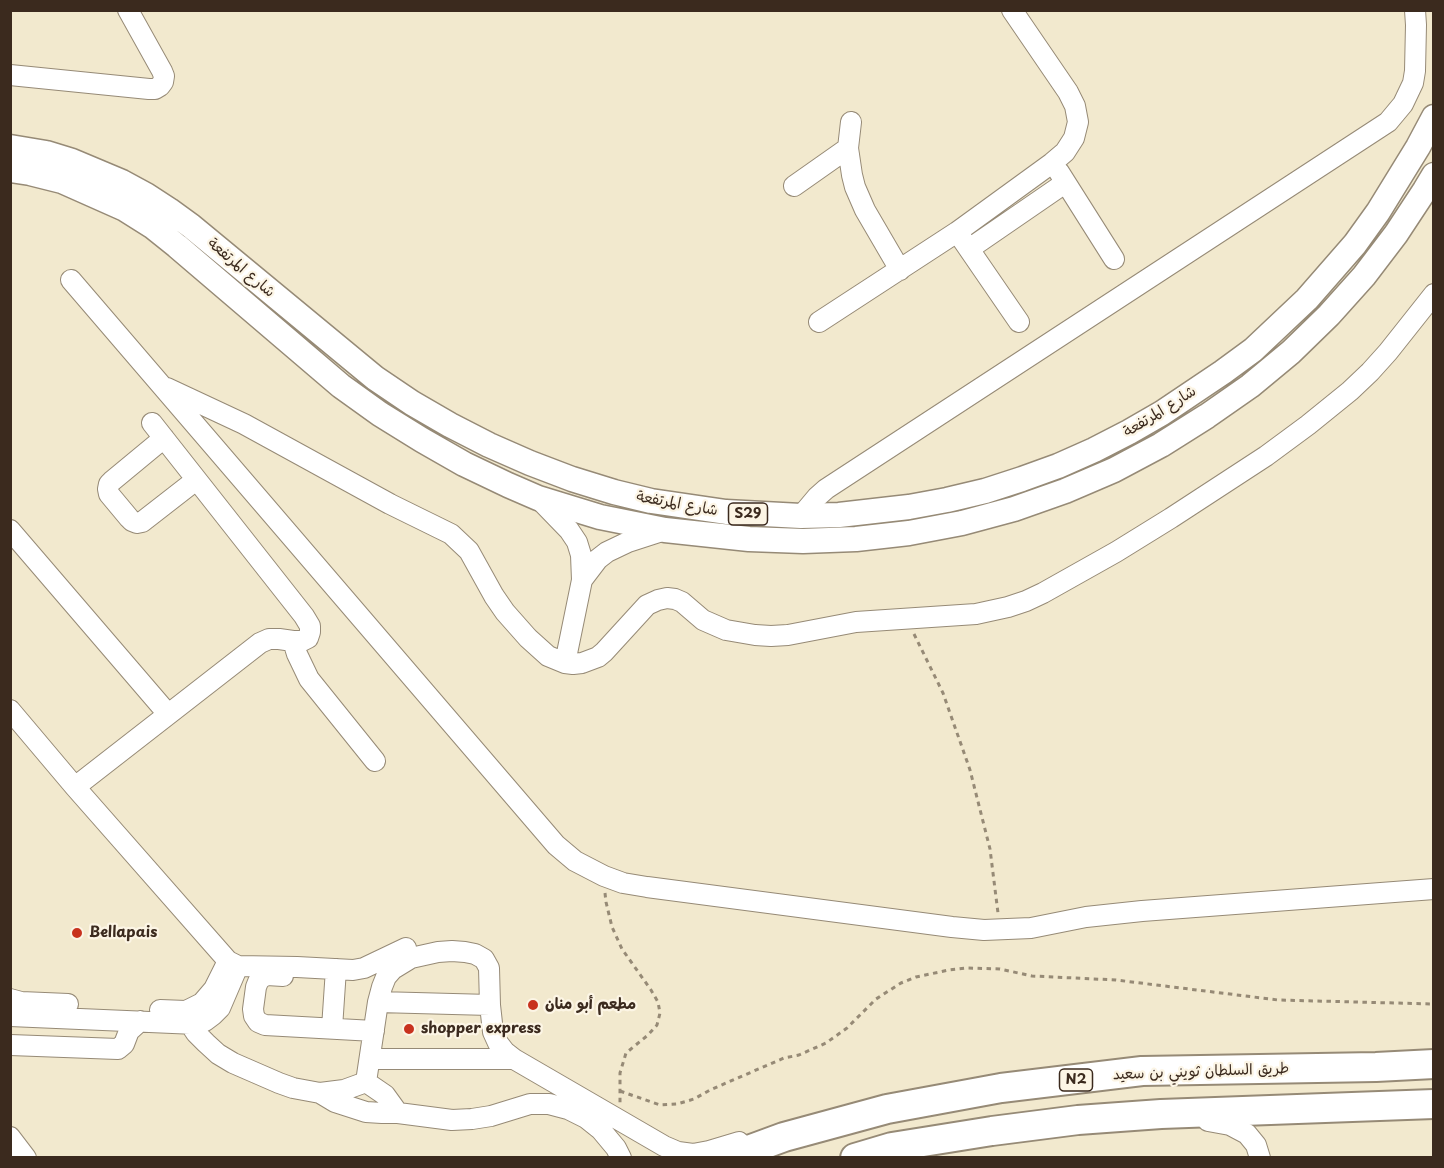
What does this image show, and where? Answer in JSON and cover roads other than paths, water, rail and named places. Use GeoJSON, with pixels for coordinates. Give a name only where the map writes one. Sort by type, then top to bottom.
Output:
{"type":"FeatureCollection","features":[{"type":"Feature","properties":{"kind":"highway","name":"طريق السلطان ثويني بن سعيد"},"geometry":{"type":"LineString","coordinates":[[727,1158],[784,1137],[887,1109],[1001,1088],[1142,1071],[1434,1064]]}},
{"type":"Feature","properties":{"kind":"highway"},"geometry":{"type":"LineString","coordinates":[[855,1158],[892,1148],[992,1131],[1078,1120],[1161,1114],[1434,1104]]}},
{"type":"Feature","properties":{"kind":"main road","name":"شارع المرتفعة"},"geometry":{"type":"LineString","coordinates":[[10,147],[46,153],[72,161],[122,182],[162,205],[191,226],[375,378],[440,420],[489,445],[530,464],[572,479],[651,501],[726,512],[801,516],[839,515],[909,507],[985,491],[1031,476],[1085,454],[1162,413],[1253,350],[1306,299],[1355,244],[1378,212],[1414,155],[1434,117]]}},
{"type":"Feature","properties":{"kind":"main road","name":"شارع المرتفعة"},"geometry":{"type":"LineString","coordinates":[[10,170],[62,181],[125,209],[152,226],[341,386],[380,414],[464,464],[538,498],[600,517],[665,531],[749,539],[802,541],[856,539],[909,533],[962,523],[1014,509],[1114,470],[1161,444],[1250,386],[1291,352],[1329,315],[1364,276],[1396,234],[1434,175]]}},
{"type":"Feature","properties":{"kind":"street"},"geometry":{"type":"LineString","coordinates":[[10,75],[155,89],[163,82],[164,76],[128,10]]}},
{"type":"Feature","properties":{"kind":"street"},"geometry":{"type":"LineString","coordinates":[[819,322],[957,232],[1052,163],[1065,152],[1074,138],[1078,122],[1075,106],[1068,92],[1012,10]]}},
{"type":"Feature","properties":{"kind":"street"},"geometry":{"type":"LineString","coordinates":[[801,516],[826,489],[1388,122],[1403,104],[1413,83],[1415,10]]}},
{"type":"Feature","properties":{"kind":"street"},"geometry":{"type":"LineString","coordinates":[[851,122],[848,148],[852,175],[860,199],[900,270]]}},
{"type":"Feature","properties":{"kind":"street"},"geometry":{"type":"LineString","coordinates":[[794,186],[848,148]]}},
{"type":"Feature","properties":{"kind":"street"},"geometry":{"type":"LineString","coordinates":[[1052,163],[1114,259]]}},
{"type":"Feature","properties":{"kind":"street"},"geometry":{"type":"LineString","coordinates":[[969,249],[1065,183]]}},
{"type":"Feature","properties":{"kind":"street"},"geometry":{"type":"LineString","coordinates":[[957,232],[1019,322]]}},
{"type":"Feature","properties":{"kind":"street"},"geometry":{"type":"LineString","coordinates":[[71,280],[556,845],[575,861],[604,876],[623,883],[646,887],[960,928],[1000,930],[1031,928],[1086,917],[1124,913],[1434,889]]}},
{"type":"Feature","properties":{"kind":"street"},"geometry":{"type":"LineString","coordinates":[[162,386],[244,424],[370,493],[451,534],[469,551],[494,596],[516,625],[548,656],[565,663],[582,663],[604,652],[647,606],[667,598],[682,602],[714,626],[755,635],[788,635],[847,623],[976,614],[1026,601],[1171,518],[1266,456],[1329,409],[1388,352],[1434,294]]}},
{"type":"Feature","properties":{"kind":"street"},"geometry":{"type":"LineString","coordinates":[[75,787],[260,643],[269,639],[302,641],[308,638],[310,632],[307,621],[152,423]]}},
{"type":"Feature","properties":{"kind":"street"},"geometry":{"type":"LineString","coordinates":[[164,438],[112,481],[108,489],[109,494],[132,521],[137,523],[142,522],[196,480]]}},
{"type":"Feature","properties":{"kind":"street"},"geometry":{"type":"LineString","coordinates":[[538,498],[569,530],[577,542],[581,555],[582,580],[565,663]]}},
{"type":"Feature","properties":{"kind":"street"},"geometry":{"type":"LineString","coordinates":[[10,530],[168,714]]}},
{"type":"Feature","properties":{"kind":"street"},"geometry":{"type":"LineString","coordinates":[[582,580],[597,559],[607,552],[628,542],[665,531]]}},
{"type":"Feature","properties":{"kind":"street"},"geometry":{"type":"LineString","coordinates":[[293,641],[309,680],[375,760]]}},
{"type":"Feature","properties":{"kind":"street"},"geometry":{"type":"LineString","coordinates":[[10,710],[75,787],[233,964],[353,970],[364,968],[417,943],[431,940],[452,938],[482,943],[490,955],[490,1005],[493,1032],[505,1052],[664,1146],[678,1152],[693,1154],[709,1152],[837,1110],[887,1109]]}},
{"type":"Feature","properties":{"kind":"street"},"geometry":{"type":"LineString","coordinates":[[366,1082],[378,1002],[386,977],[393,969],[411,958],[452,951],[475,954],[484,959],[489,968]]}},
{"type":"Feature","properties":{"kind":"street"},"geometry":{"type":"LineString","coordinates":[[188,1018],[233,964]]}},
{"type":"Feature","properties":{"kind":"street"},"geometry":{"type":"LineString","coordinates":[[297,967],[288,976],[267,975],[258,982],[253,1009],[258,1022],[265,1025],[374,1031]]}},
{"type":"Feature","properties":{"kind":"street"},"geometry":{"type":"LineString","coordinates":[[332,1028],[336,969]]}},
{"type":"Feature","properties":{"kind":"street"},"geometry":{"type":"LineString","coordinates":[[10,999],[21,1002],[188,1018],[206,1043],[233,1064],[293,1088],[332,1093],[366,1082]]}},
{"type":"Feature","properties":{"kind":"street"},"geometry":{"type":"LineString","coordinates":[[378,1002],[490,1005]]}},
{"type":"Feature","properties":{"kind":"street"},"geometry":{"type":"LineString","coordinates":[[10,1016],[140,1021],[188,1018]]}},
{"type":"Feature","properties":{"kind":"street"},"geometry":{"type":"LineString","coordinates":[[117,1020],[123,1027],[125,1040]]}},
{"type":"Feature","properties":{"kind":"street"},"geometry":{"type":"LineString","coordinates":[[10,1045],[115,1050],[122,1047],[132,1027],[140,1021]]}},
{"type":"Feature","properties":{"kind":"street"},"geometry":{"type":"LineString","coordinates":[[370,1059],[514,1059]]}},
{"type":"Feature","properties":{"kind":"street"},"geometry":{"type":"LineString","coordinates":[[366,1082],[385,1095],[398,1113]]}},
{"type":"Feature","properties":{"kind":"street"},"geometry":{"type":"LineString","coordinates":[[320,1093],[334,1102],[366,1112],[398,1113],[452,1120],[491,1116],[530,1104],[549,1104],[568,1109],[586,1118],[616,1148],[621,1158]]}},
{"type":"Feature","properties":{"kind":"street"},"geometry":{"type":"LineString","coordinates":[[1161,1114],[1230,1125],[1247,1134],[1256,1145],[1260,1158]]}},
{"type":"Feature","properties":{"kind":"street"},"geometry":{"type":"LineString","coordinates":[[10,1137],[26,1158]]}},
{"type":"Feature","properties":{"kind":"place","name":"Bellapais"},"geometry":{"type":"Point","coordinates":[77,933]}},
{"type":"Feature","properties":{"kind":"place","name":"مطعم أبو منان"},"geometry":{"type":"Point","coordinates":[533,1005]}},
{"type":"Feature","properties":{"kind":"place","name":"shopper express"},"geometry":{"type":"Point","coordinates":[409,1029]}}]}
